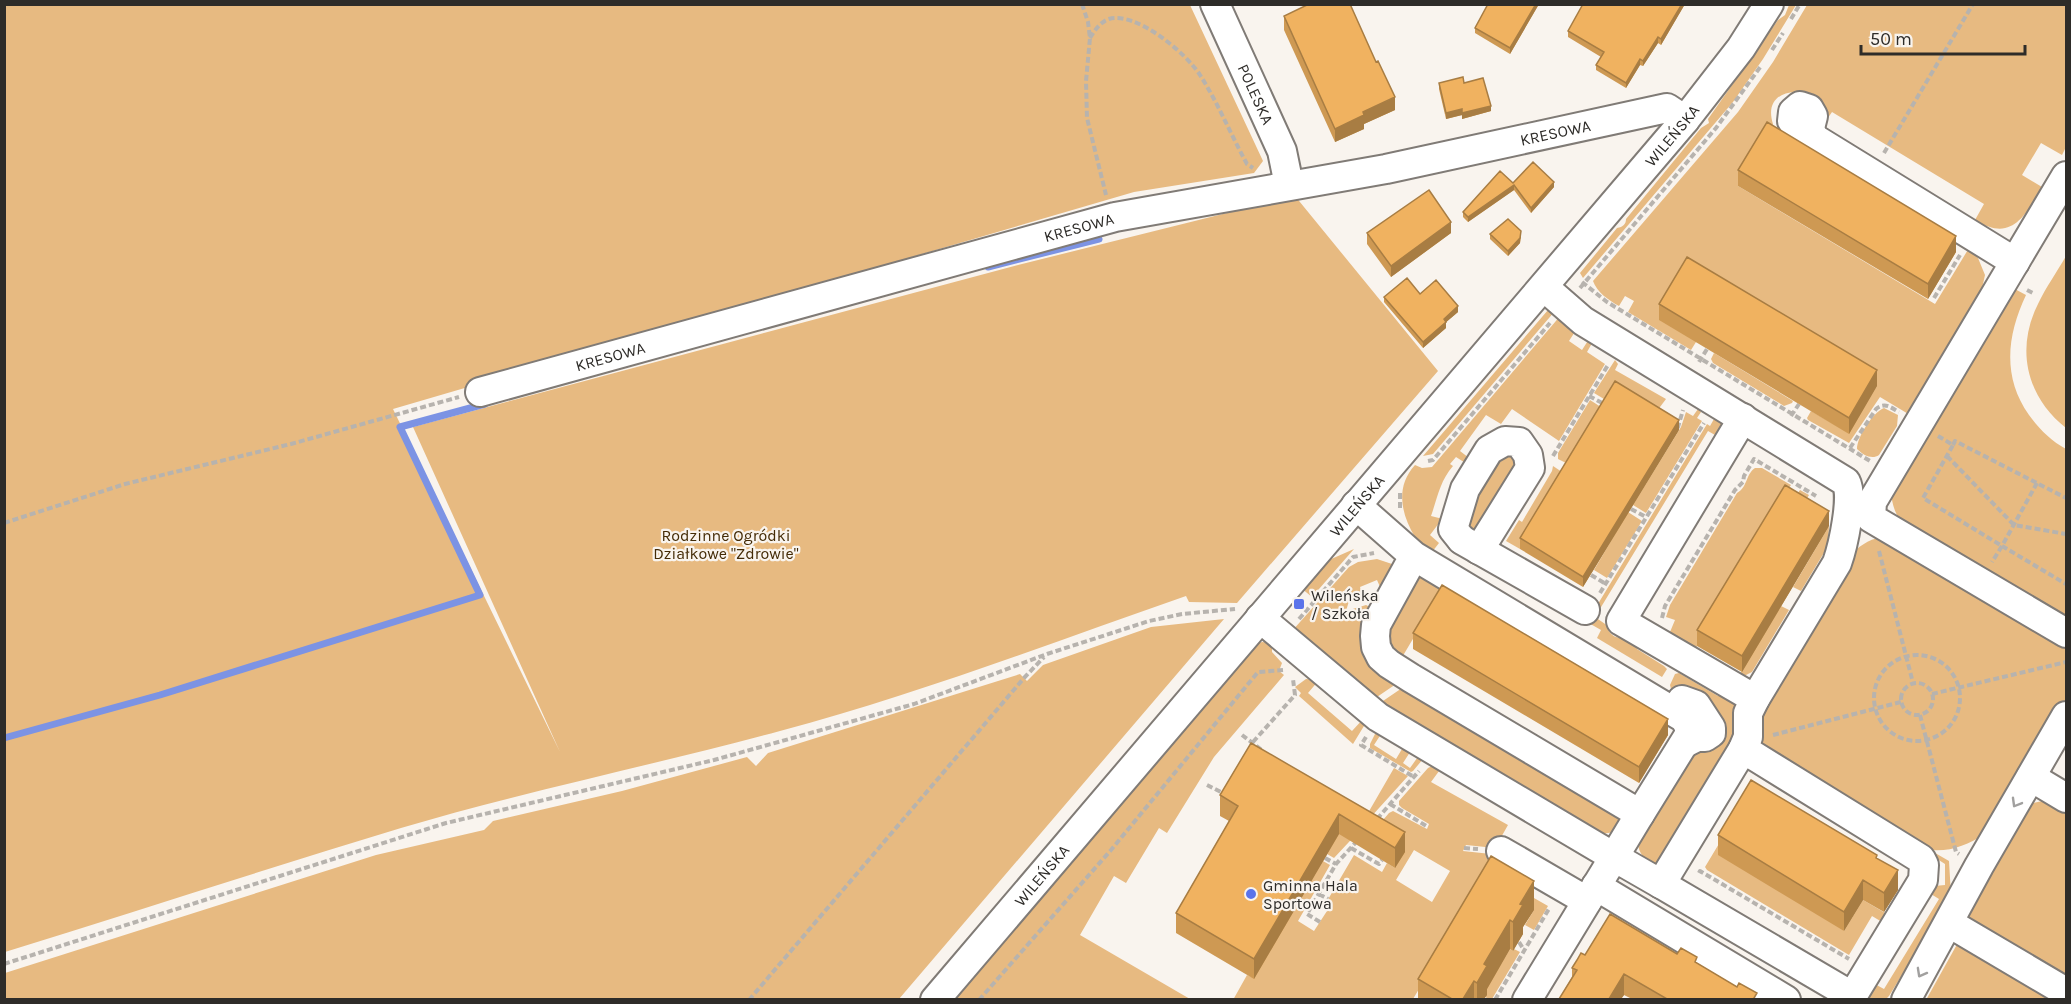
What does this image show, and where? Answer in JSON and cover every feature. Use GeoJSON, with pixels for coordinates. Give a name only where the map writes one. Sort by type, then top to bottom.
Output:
{"type":"FeatureCollection","features":[{"type":"Feature","properties":{"kind":"street","name":"POLESKA"},"geometry":{"type":"LineString","coordinates":[[1215,4],[1282,151],[1289,185]]}},
{"type":"Feature","properties":{"kind":"street","name":"WILEŃSKA"},"geometry":{"type":"LineString","coordinates":[[935,999],[1713,86],[1769,4]]}},
{"type":"Feature","properties":{"kind":"street","name":"KRESOWA"},"geometry":{"type":"LineString","coordinates":[[480,392],[1115,217],[1386,169],[1667,108],[1684,120]]}},
{"type":"Feature","properties":{"kind":"street"},"geometry":{"type":"LineString","coordinates":[[1814,139],[2015,262]]}},
{"type":"Feature","properties":{"kind":"street"},"geometry":{"type":"LineString","coordinates":[[2067,176],[2015,262],[1911,422],[1872,502],[1871,518],[2067,633]]}},
{"type":"Feature","properties":{"kind":"street"},"geometry":{"type":"LineString","coordinates":[[1260,618],[1378,717],[1851,998],[1923,880],[1924,865],[1921,859],[1748,737],[1748,713],[1755,699],[1837,563],[1850,492],[1846,482],[1583,321],[1544,287]]}},
{"type":"Feature","properties":{"kind":"street"},"geometry":{"type":"LineString","coordinates":[[1743,418],[1621,621],[1755,699]]}},
{"type":"Feature","properties":{"kind":"street"},"geometry":{"type":"LineString","coordinates":[[1590,606],[1470,544],[1453,529],[1465,489],[1489,450],[1505,441],[1519,442],[1528,455],[1530,468],[1470,544],[1423,562],[1376,625],[1376,647],[1381,657],[1411,678],[1640,814]]}},
{"type":"Feature","properties":{"kind":"street"},"geometry":{"type":"LineString","coordinates":[[1356,506],[1423,562],[1684,718],[1689,726],[1686,742],[1527,999]]}},
{"type":"Feature","properties":{"kind":"street"},"geometry":{"type":"LineString","coordinates":[[1906,999],[1979,866],[2067,716]]}},
{"type":"Feature","properties":{"kind":"street"},"geometry":{"type":"LineString","coordinates":[[1672,890],[1754,742]]}},
{"type":"Feature","properties":{"kind":"street"},"geometry":{"type":"LineString","coordinates":[[2031,777],[2067,798]]}},
{"type":"Feature","properties":{"kind":"street"},"geometry":{"type":"LineString","coordinates":[[1501,851],[1541,874],[1591,893],[1786,999]]}},
{"type":"Feature","properties":{"kind":"street"},"geometry":{"type":"LineString","coordinates":[[1949,923],[2067,992]]}},
{"type":"Feature","properties":{"kind":"path"},"geometry":{"type":"LineString","coordinates":[[1082,4],[1090,38],[1086,81],[1087,118],[1104,189],[1115,217]]}},
{"type":"Feature","properties":{"kind":"path"},"geometry":{"type":"LineString","coordinates":[[1871,174],[1973,4]]}},
{"type":"Feature","properties":{"kind":"path"},"geometry":{"type":"LineString","coordinates":[[1090,38],[1098,26],[1110,19],[1129,18],[1177,49],[1198,73],[1247,164],[1289,185]]}},
{"type":"Feature","properties":{"kind":"path"},"geometry":{"type":"LineString","coordinates":[[1530,468],[1551,460],[1621,344]]}},
{"type":"Feature","properties":{"kind":"path"},"geometry":{"type":"LineString","coordinates":[[4,524],[125,484],[291,444],[480,392]]}},
{"type":"Feature","properties":{"kind":"path"},"geometry":{"type":"LineString","coordinates":[[1589,396],[1606,406]]}},
{"type":"Feature","properties":{"kind":"path"},"geometry":{"type":"LineString","coordinates":[[1590,606],[1606,584],[1716,402]]}},
{"type":"Feature","properties":{"kind":"path"},"geometry":{"type":"LineString","coordinates":[[1850,448],[1881,405],[1887,405],[1911,422],[1953,445]]}},
{"type":"Feature","properties":{"kind":"path"},"geometry":{"type":"LineString","coordinates":[[1668,421],[1678,427]]}},
{"type":"Feature","properties":{"kind":"path"},"geometry":{"type":"LineString","coordinates":[[2067,498],[1955,441],[1923,498],[2067,584]]}},
{"type":"Feature","properties":{"kind":"path"},"geometry":{"type":"LineString","coordinates":[[1947,456],[2014,525],[2067,534]]}},
{"type":"Feature","properties":{"kind":"path"},"geometry":{"type":"LineString","coordinates":[[1662,622],[1665,606],[1735,490],[1743,482],[1754,459],[1821,499]]}},
{"type":"Feature","properties":{"kind":"path"},"geometry":{"type":"LineString","coordinates":[[1980,582],[2037,483]]}},
{"type":"Feature","properties":{"kind":"path"},"geometry":{"type":"LineString","coordinates":[[1809,503],[1814,494]]}},
{"type":"Feature","properties":{"kind":"path"},"geometry":{"type":"LineString","coordinates":[[1631,508],[1646,518]]}},
{"type":"Feature","properties":{"kind":"path"},"geometry":{"type":"LineString","coordinates":[[1871,518],[1913,683]]}},
{"type":"Feature","properties":{"kind":"path"},"geometry":{"type":"LineString","coordinates":[[1591,575],[1606,584]]}},
{"type":"Feature","properties":{"kind":"path"},"geometry":{"type":"LineString","coordinates":[[4,964],[446,823],[714,760],[914,704],[1047,654],[1149,621],[1182,614],[1246,608],[1260,618]]}},
{"type":"Feature","properties":{"kind":"path"},"geometry":{"type":"LineString","coordinates":[[749,999],[1016,687],[1047,654]]}},
{"type":"Feature","properties":{"kind":"path"},"geometry":{"type":"LineString","coordinates":[[1906,656],[1928,656],[1939,660],[1954,677],[1959,687],[1960,699],[1954,721],[1947,730],[1927,741],[1904,740],[1894,735],[1879,720],[1875,709],[1873,698],[1879,676],[1895,660],[1906,656]]}},
{"type":"Feature","properties":{"kind":"path"},"geometry":{"type":"LineString","coordinates":[[1932,694],[2067,662]]}},
{"type":"Feature","properties":{"kind":"path"},"geometry":{"type":"LineString","coordinates":[[979,999],[1111,850],[1258,672],[1284,670]]}},
{"type":"Feature","properties":{"kind":"path"},"geometry":{"type":"LineString","coordinates":[[1913,683],[1922,684],[1932,694],[1933,699],[1929,709],[1920,715],[1906,711],[1900,697],[1905,688],[1913,683]]}},
{"type":"Feature","properties":{"kind":"path"},"geometry":{"type":"LineString","coordinates":[[1754,742],[1901,702]]}},
{"type":"Feature","properties":{"kind":"path"},"geometry":{"type":"LineString","coordinates":[[1920,715],[1956,852],[1979,866]]}},
{"type":"Feature","properties":{"kind":"path"},"geometry":{"type":"LineString","coordinates":[[1242,735],[1271,756]]}},
{"type":"Feature","properties":{"kind":"path"},"geometry":{"type":"LineString","coordinates":[[1370,827],[1436,752]]}},
{"type":"Feature","properties":{"kind":"path"},"geometry":{"type":"LineString","coordinates":[[1207,784],[1230,798]]}},
{"type":"Feature","properties":{"kind":"path"},"geometry":{"type":"LineString","coordinates":[[1390,804],[1428,827]]}},
{"type":"Feature","properties":{"kind":"path"},"geometry":{"type":"LineString","coordinates":[[1320,922],[1307,914],[1336,864],[1364,834]]}},
{"type":"Feature","properties":{"kind":"path"},"geometry":{"type":"LineString","coordinates":[[1351,848],[1380,864],[1382,860]]}},
{"type":"Feature","properties":{"kind":"path"},"geometry":{"type":"LineString","coordinates":[[1325,858],[1336,864]]}},
{"type":"Feature","properties":{"kind":"path"},"geometry":{"type":"LineString","coordinates":[[1672,890],[1700,871],[1868,970]]}},
{"type":"Feature","properties":{"kind":"path"},"geometry":{"type":"LineString","coordinates":[[1495,999],[1552,904],[1531,891],[1541,874]]}},
{"type":"Feature","properties":{"kind":"path"},"geometry":{"type":"LineString","coordinates":[[1319,894],[1328,899]]}},
{"type":"Feature","properties":{"kind":"green space","name":"Rodzinne Ogródki Działkowe \"Zdrowie\""},"geometry":{"type":"Polygon","coordinates":[[[5,5],[1190,5],[1263,161],[1254,173],[1134,192],[393,409],[560,752],[413,427],[1022,264],[1295,196],[1438,371],[1237,603],[1189,602],[1186,596],[984,667],[832,717],[401,828],[5,952],[5,5]]]}},
{"type":"Feature","properties":{"kind":"green space"},"geometry":{"type":"Polygon","coordinates":[[[1789,5],[1796,5],[1733,102],[1583,278],[1580,273],[1617,228],[1624,225],[1626,219],[1701,128],[1709,123],[1708,119],[1778,20],[1785,15],[1789,5]]]}},
{"type":"Feature","properties":{"kind":"green space"},"geometry":{"type":"Polygon","coordinates":[[[1807,5],[2066,5],[2066,147],[2062,155],[2041,143],[2022,175],[2042,187],[2030,208],[2016,223],[2008,227],[1999,229],[1975,220],[1984,204],[1832,112],[1819,131],[1811,95],[1786,93],[1775,100],[1771,114],[1773,124],[1738,186],[1935,304],[1969,248],[1978,258],[1985,275],[1981,293],[1927,382],[1910,415],[1880,397],[1849,443],[1807,418],[1811,411],[1849,433],[1877,386],[1696,342],[1691,350],[1628,312],[1634,301],[1625,296],[1619,306],[1603,295],[1593,281],[1738,112],[1773,62],[1807,5]]]}},
{"type":"Feature","properties":{"kind":"green space"},"geometry":{"type":"Polygon","coordinates":[[[2066,256],[2066,428],[2042,402],[2034,387],[2026,355],[2031,321],[2041,298],[2066,256]]]}},
{"type":"Feature","properties":{"kind":"green space"},"geometry":{"type":"Polygon","coordinates":[[[2011,287],[2026,295],[2011,341],[2011,371],[2014,386],[2020,401],[2041,430],[2066,449],[2066,624],[1900,520],[1892,500],[1891,492],[2011,287]]]}},
{"type":"Feature","properties":{"kind":"green space"},"geometry":{"type":"Polygon","coordinates":[[[1548,310],[1555,311],[1433,454],[1423,456],[1548,310]]]}},
{"type":"Feature","properties":{"kind":"green space"},"geometry":{"type":"Polygon","coordinates":[[[1561,315],[1578,327],[1569,341],[1582,350],[1591,336],[1595,338],[1587,352],[1605,364],[1559,441],[1512,409],[1501,424],[1486,415],[1460,451],[1473,461],[1470,466],[1456,457],[1450,464],[1453,466],[1442,483],[1431,516],[1451,521],[1449,526],[1439,523],[1430,535],[1439,543],[1432,552],[1413,541],[1415,537],[1406,519],[1402,501],[1409,473],[1415,465],[1422,468],[1432,467],[1561,315]]]}},
{"type":"Feature","properties":{"kind":"green space"},"geometry":{"type":"Polygon","coordinates":[[[1714,353],[1793,401],[1792,403],[1784,406],[1713,363],[1711,359],[1714,353]]]}},
{"type":"Feature","properties":{"kind":"green space"},"geometry":{"type":"Polygon","coordinates":[[[1615,360],[1618,364],[1615,370],[1666,399],[1654,415],[1609,402],[1594,393],[1615,360]]]}},
{"type":"Feature","properties":{"kind":"green space"},"geometry":{"type":"Polygon","coordinates":[[[1590,400],[1604,409],[1570,465],[1558,459],[1558,453],[1590,400]]]}},
{"type":"Feature","properties":{"kind":"green space"},"geometry":{"type":"Polygon","coordinates":[[[1884,408],[1898,415],[1897,426],[1879,455],[1868,456],[1857,449],[1860,438],[1871,420],[1884,408]]]}},
{"type":"Feature","properties":{"kind":"green space"},"geometry":{"type":"Polygon","coordinates":[[[1698,409],[1701,412],[1697,418],[1702,421],[1646,513],[1633,505],[1681,427],[1686,412],[1693,416],[1698,409]]]}},
{"type":"Feature","properties":{"kind":"green space"},"geometry":{"type":"Polygon","coordinates":[[[1718,412],[1724,419],[1722,439],[1708,431],[1595,617],[1608,626],[1614,636],[1628,636],[1635,639],[1637,649],[1667,669],[1662,677],[1597,638],[1601,630],[1587,622],[1707,424],[1710,426],[1718,412]]]}},
{"type":"Feature","properties":{"kind":"green space"},"geometry":{"type":"Polygon","coordinates":[[[1508,454],[1517,463],[1478,531],[1466,531],[1472,492],[1495,456],[1508,454]]]}},
{"type":"Feature","properties":{"kind":"green space"},"geometry":{"type":"Polygon","coordinates":[[[1553,466],[1565,474],[1520,549],[1506,541],[1519,520],[1522,522],[1553,466]]]}},
{"type":"Feature","properties":{"kind":"green space"},"geometry":{"type":"Polygon","coordinates":[[[1755,468],[1762,468],[1791,485],[1787,491],[1796,496],[1800,490],[1809,495],[1800,510],[1784,501],[1696,648],[1670,632],[1675,620],[1666,617],[1670,605],[1737,493],[1743,488],[1755,468]]]}},
{"type":"Feature","properties":{"kind":"green space"},"geometry":{"type":"Polygon","coordinates":[[[1628,512],[1642,521],[1607,578],[1594,570],[1628,512]]]}},
{"type":"Feature","properties":{"kind":"green space"},"geometry":{"type":"Polygon","coordinates":[[[1829,526],[1828,546],[1801,591],[1793,587],[1829,526]]]}},
{"type":"Feature","properties":{"kind":"green space"},"geometry":{"type":"Polygon","coordinates":[[[1882,537],[2066,642],[2066,702],[1985,834],[1959,847],[1930,850],[1949,861],[1951,895],[1889,996],[1886,999],[1861,999],[1871,982],[1884,989],[1939,899],[1926,891],[1934,886],[1945,885],[1945,864],[1761,745],[1757,731],[1758,717],[1848,558],[1864,544],[1882,537]]]}},
{"type":"Feature","properties":{"kind":"green space"},"geometry":{"type":"Polygon","coordinates":[[[1354,549],[1312,597],[1301,588],[1329,560],[1354,549]]]}},
{"type":"Feature","properties":{"kind":"green space"},"geometry":{"type":"Polygon","coordinates":[[[1377,559],[1395,565],[1381,589],[1377,580],[1360,587],[1363,596],[1349,601],[1346,611],[1366,605],[1372,608],[1399,682],[1374,699],[1292,631],[1349,567],[1358,562],[1377,559]]]}},
{"type":"Feature","properties":{"kind":"green space"},"geometry":{"type":"Polygon","coordinates":[[[1418,575],[1442,590],[1401,659],[1393,653],[1385,634],[1418,575]]]}},
{"type":"Feature","properties":{"kind":"green space"},"geometry":{"type":"Polygon","coordinates":[[[1781,606],[1789,610],[1752,672],[1744,676],[1740,674],[1781,606]]]}},
{"type":"Feature","properties":{"kind":"green space"},"geometry":{"type":"Polygon","coordinates":[[[1224,619],[899,999],[5,999],[5,973],[376,855],[484,830],[493,821],[622,791],[747,757],[756,766],[768,753],[1020,674],[1027,681],[1043,665],[1151,627],[1224,619]]]}},
{"type":"Feature","properties":{"kind":"green space"},"geometry":{"type":"Polygon","coordinates":[[[1262,642],[1272,643],[1272,652],[1282,663],[1279,671],[1284,675],[1214,757],[1167,833],[1159,828],[1126,883],[1114,876],[1080,935],[1190,999],[947,1000],[1251,646],[1262,642]]]}},
{"type":"Feature","properties":{"kind":"green space"},"geometry":{"type":"Polygon","coordinates":[[[1679,673],[1718,696],[1727,692],[1733,696],[1740,729],[1659,868],[1642,855],[1638,842],[1677,774],[1681,689],[1671,689],[1670,685],[1675,674],[1679,673]]]}},
{"type":"Feature","properties":{"kind":"green space"},"geometry":{"type":"Polygon","coordinates":[[[1306,679],[1319,680],[1308,693],[1352,731],[1364,718],[1367,721],[1353,744],[1299,696],[1301,693],[1295,687],[1306,679]]]}},
{"type":"Feature","properties":{"kind":"green space"},"geometry":{"type":"Polygon","coordinates":[[[1405,686],[1627,818],[1615,832],[1601,834],[1380,703],[1405,686]]]}},
{"type":"Feature","properties":{"kind":"green space"},"geometry":{"type":"Polygon","coordinates":[[[1378,728],[1383,731],[1374,745],[1396,759],[1405,744],[1412,749],[1403,763],[1410,768],[1420,754],[1423,759],[1413,771],[1411,772],[1370,748],[1378,728]]]}},
{"type":"Feature","properties":{"kind":"green space"},"geometry":{"type":"Polygon","coordinates":[[[1434,765],[1442,767],[1431,782],[1508,825],[1495,848],[1466,845],[1463,851],[1491,854],[1512,866],[1484,881],[1413,999],[1233,1000],[1247,975],[1254,978],[1323,861],[1330,865],[1298,921],[1314,931],[1327,911],[1323,908],[1354,855],[1382,872],[1387,863],[1395,868],[1377,827],[1393,811],[1427,829],[1429,824],[1402,808],[1399,801],[1428,768],[1434,765]],[[1414,850],[1396,880],[1432,902],[1450,871],[1414,850]]]}},
{"type":"Feature","properties":{"kind":"green space"},"geometry":{"type":"Polygon","coordinates":[[[1394,768],[1408,776],[1370,818],[1368,813],[1394,768]]]}},
{"type":"Feature","properties":{"kind":"green space"},"geometry":{"type":"Polygon","coordinates":[[[1753,787],[1844,931],[1863,900],[1892,917],[1887,925],[1872,916],[1849,955],[1705,867],[1753,787]]]}},
{"type":"Feature","properties":{"kind":"green space"},"geometry":{"type":"Polygon","coordinates":[[[2047,800],[2066,811],[2066,984],[1978,931],[1964,914],[2028,804],[2047,800]]]}},
{"type":"Feature","properties":{"kind":"green space"},"geometry":{"type":"Polygon","coordinates":[[[1347,819],[1362,828],[1334,858],[1327,854],[1347,819]]]}},
{"type":"Feature","properties":{"kind":"green space"},"geometry":{"type":"Polygon","coordinates":[[[1527,894],[1548,906],[1534,930],[1525,925],[1534,910],[1527,894]]]}},
{"type":"Feature","properties":{"kind":"green space"},"geometry":{"type":"Polygon","coordinates":[[[1960,939],[2063,1000],[1926,1000],[1960,939]]]}},
{"type":"Feature","properties":{"kind":"green space"},"geometry":{"type":"Polygon","coordinates":[[[1510,949],[1520,952],[1492,999],[1487,999],[1484,993],[1510,949]]]}},
{"type":"Feature","properties":{"kind":"building"},"geometry":{"type":"Polygon","coordinates":[[[1309,4],[1350,4],[1376,62],[1378,61],[1395,97],[1363,112],[1364,115],[1335,129],[1284,16],[1309,4]]]}},
{"type":"Feature","properties":{"kind":"building"},"geometry":{"type":"Polygon","coordinates":[[[1488,4],[1536,4],[1510,48],[1475,28],[1488,4]]]}},
{"type":"Feature","properties":{"kind":"building"},"geometry":{"type":"Polygon","coordinates":[[[1583,4],[1682,4],[1661,39],[1658,37],[1643,61],[1640,59],[1626,83],[1596,65],[1604,52],[1568,31],[1583,4]]]}},
{"type":"Feature","properties":{"kind":"building"},"geometry":{"type":"Polygon","coordinates":[[[1463,77],[1464,83],[1483,78],[1491,106],[1462,113],[1462,109],[1446,113],[1439,83],[1463,77]]]}},
{"type":"Feature","properties":{"kind":"building"},"geometry":{"type":"Polygon","coordinates":[[[1767,122],[1956,236],[1928,284],[1738,170],[1767,122]]]}},
{"type":"Feature","properties":{"kind":"building"},"geometry":{"type":"Polygon","coordinates":[[[1533,162],[1554,182],[1531,208],[1514,185],[1468,217],[1463,212],[1500,171],[1513,183],[1533,162]]]}},
{"type":"Feature","properties":{"kind":"building"},"geometry":{"type":"Polygon","coordinates":[[[1429,190],[1451,222],[1391,266],[1367,233],[1429,190]]]}},
{"type":"Feature","properties":{"kind":"building"},"geometry":{"type":"Polygon","coordinates":[[[1508,219],[1521,231],[1520,238],[1508,251],[1490,234],[1508,219]]]}},
{"type":"Feature","properties":{"kind":"building"},"geometry":{"type":"Polygon","coordinates":[[[1687,257],[1877,370],[1849,418],[1659,304],[1687,257]]]}},
{"type":"Feature","properties":{"kind":"building"},"geometry":{"type":"Polygon","coordinates":[[[1407,278],[1420,294],[1436,280],[1458,306],[1444,319],[1446,322],[1423,342],[1384,297],[1407,278]]]}},
{"type":"Feature","properties":{"kind":"building"},"geometry":{"type":"Polygon","coordinates":[[[1615,381],[1679,420],[1583,577],[1520,538],[1615,381]]]}},
{"type":"Feature","properties":{"kind":"building"},"geometry":{"type":"Polygon","coordinates":[[[1785,485],[1829,511],[1742,656],[1697,630],[1785,485]]]}},
{"type":"Feature","properties":{"kind":"building"},"geometry":{"type":"Polygon","coordinates":[[[1442,585],[1668,719],[1639,767],[1413,633],[1442,585]]]}},
{"type":"Feature","properties":{"kind":"building","name":"Gminna Hala Sportowa"},"geometry":{"type":"Polygon","coordinates":[[[1251,743],[1405,832],[1395,848],[1339,814],[1254,959],[1176,913],[1238,806],[1220,795],[1251,743]]]}},
{"type":"Feature","properties":{"kind":"building"},"geometry":{"type":"Polygon","coordinates":[[[1751,780],[1877,855],[1876,858],[1898,870],[1884,893],[1863,880],[1844,912],[1718,835],[1751,780]]]}},
{"type":"Feature","properties":{"kind":"building"},"geometry":{"type":"Polygon","coordinates":[[[1491,856],[1534,881],[1520,904],[1523,905],[1513,922],[1510,920],[1484,964],[1487,966],[1477,983],[1474,981],[1463,999],[1452,999],[1418,979],[1491,856]]]}},
{"type":"Feature","properties":{"kind":"building"},"geometry":{"type":"Polygon","coordinates":[[[1610,914],[1677,954],[1681,948],[1697,957],[1695,962],[1737,987],[1739,983],[1757,993],[1754,998],[1756,999],[1667,999],[1624,974],[1609,999],[1559,999],[1577,970],[1572,968],[1581,953],[1585,955],[1610,914]]]}},
{"type":"Feature","properties":{"kind":"waterway"},"geometry":{"type":"LineString","coordinates":[[988,267],[1099,239]]}},
{"type":"Feature","properties":{"kind":"waterway"},"geometry":{"type":"LineString","coordinates":[[4,738],[160,695],[480,595],[400,427],[485,404]]}},
{"type":"Feature","properties":{"kind":"place","name":"Wileńska / Szkoła"},"geometry":{"type":"Point","coordinates":[1299,604]}},
{"type":"Feature","properties":{"kind":"place","name":"Gminna Hala Sportowa"},"geometry":{"type":"Point","coordinates":[1251,894]}}]}
